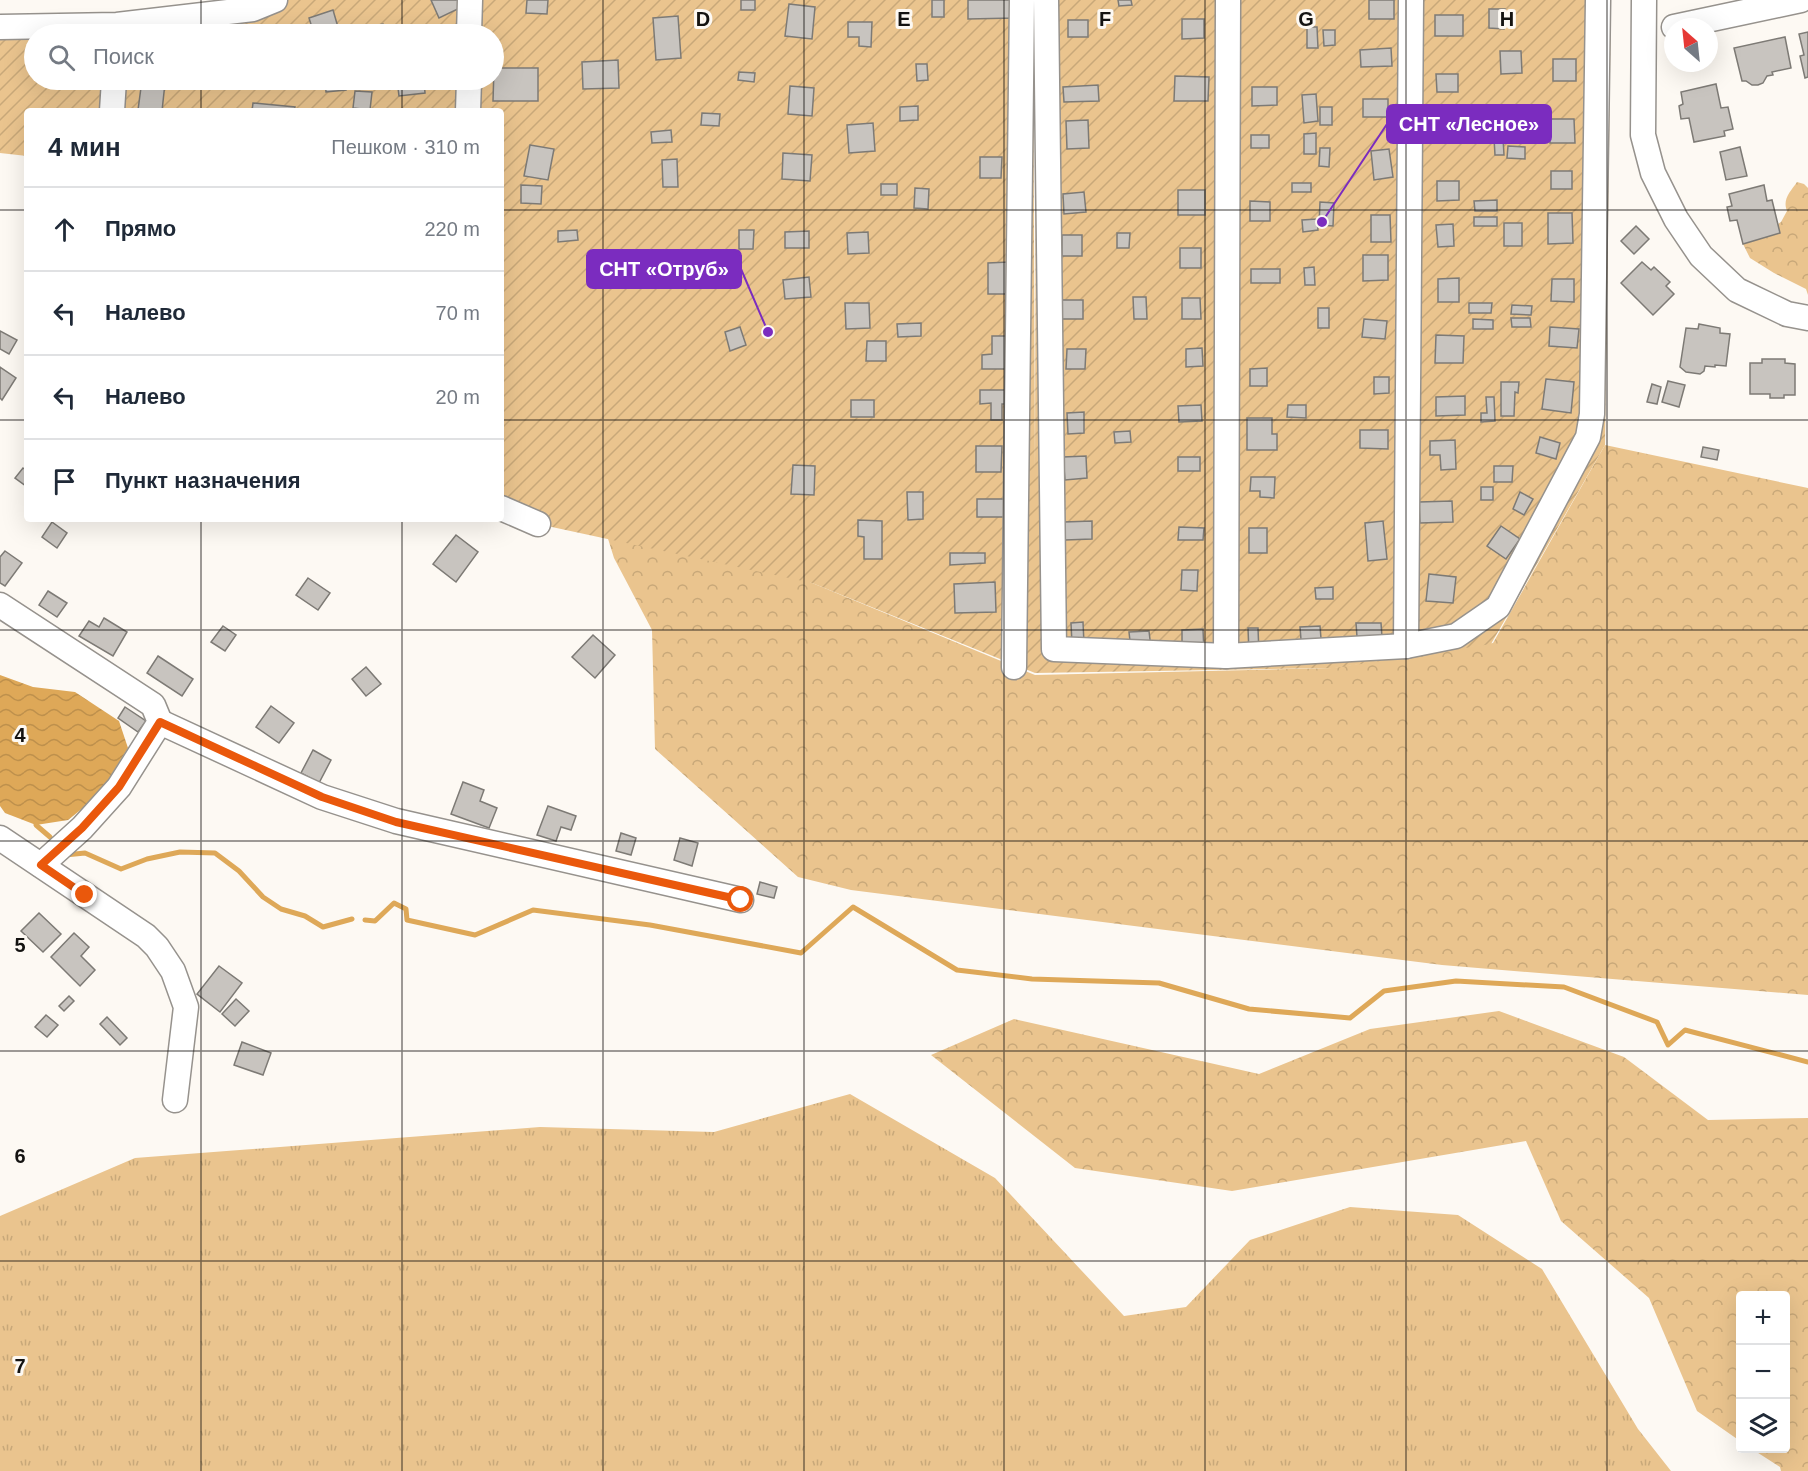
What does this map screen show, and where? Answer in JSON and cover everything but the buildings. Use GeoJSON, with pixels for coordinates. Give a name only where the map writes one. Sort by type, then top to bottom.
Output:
{"type":"FeatureCollection","features":[{"type":"Feature","properties":{"kind":"street"},"geometry":{"type":"LineString","coordinates":[[155,24],[253,9],[275,0]]}},
{"type":"Feature","properties":{"kind":"street"},"geometry":{"type":"LineString","coordinates":[[469,24],[470,0]]}},
{"type":"Feature","properties":{"kind":"street"},"geometry":{"type":"LineString","coordinates":[[1014,667],[1022,0]]}},
{"type":"Feature","properties":{"kind":"street"},"geometry":{"type":"LineString","coordinates":[[1046,0],[1054,649],[1227,657],[1406,646],[1456,636],[1498,607],[1588,437],[1593,414],[1598,0]]}},
{"type":"Feature","properties":{"kind":"street"},"geometry":{"type":"LineString","coordinates":[[1227,657],[1228,0]]}},
{"type":"Feature","properties":{"kind":"street"},"geometry":{"type":"LineString","coordinates":[[1406,646],[1411,0]]}},
{"type":"Feature","properties":{"kind":"street"},"geometry":{"type":"LineString","coordinates":[[1644,0],[1643,135],[1653,173],[1676,219],[1701,256],[1737,290],[1787,314],[1808,318]]}},
{"type":"Feature","properties":{"kind":"street"},"geometry":{"type":"LineString","coordinates":[[1716,18],[1801,0]]}},
{"type":"Feature","properties":{"kind":"street"},"geometry":{"type":"LineString","coordinates":[[0,27],[24,28]]}},
{"type":"Feature","properties":{"kind":"street"},"geometry":{"type":"LineString","coordinates":[[1644,33],[1664,29]]}},
{"type":"Feature","properties":{"kind":"street"},"geometry":{"type":"LineString","coordinates":[[112,108],[113,90]]}},
{"type":"Feature","properties":{"kind":"street"},"geometry":{"type":"LineString","coordinates":[[468,108],[469,90]]}},
{"type":"Feature","properties":{"kind":"street"},"geometry":{"type":"LineString","coordinates":[[504,509],[538,524]]}},
{"type":"Feature","properties":{"kind":"street"},"geometry":{"type":"LineString","coordinates":[[0,606],[153,705],[160,722],[322,797],[396,822],[741,900]]}},
{"type":"Feature","properties":{"kind":"street"},"geometry":{"type":"LineString","coordinates":[[41,865],[82,828],[119,787],[160,722]]}},
{"type":"Feature","properties":{"kind":"street"},"geometry":{"type":"LineString","coordinates":[[0,837],[146,936],[173,971],[186,1007],[176,1100]]}},
{"type":"Feature","properties":{"kind":"green space"},"geometry":{"type":"Polygon","coordinates":[[[275,0],[1033,0],[1035,472],[1036,0],[1611,0],[1605,445],[1491,644],[1335,668],[1035,673],[812,583],[538,524],[504,509],[504,108],[24,108],[24,156],[0,153],[0,30],[24,27],[24,90],[504,90],[504,24],[55,24],[275,0]]]}},
{"type":"Feature","properties":{"kind":"green space"},"geometry":{"type":"Polygon","coordinates":[[[1797,182],[1808,188],[1808,295],[1806,289],[1750,258],[1743,244],[1780,233],[1778,224],[1787,211],[1786,199],[1797,182]]]}},
{"type":"Feature","properties":{"kind":"green space"},"geometry":{"type":"Polygon","coordinates":[[[549,349],[788,573],[1035,675],[1332,668],[1493,643],[1605,445],[1808,488],[1808,995],[1442,965],[851,890],[798,877],[655,749],[652,630],[614,558],[549,349]]]}},
{"type":"Feature","properties":{"kind":"green space"},"geometry":{"type":"Polygon","coordinates":[[[1499,1011],[1624,1057],[1708,1120],[1808,1118],[1808,1471],[1781,1471],[1780,1467],[1758,1453],[1790,1453],[1790,1291],[1736,1291],[1736,1438],[1697,1411],[1649,1298],[1561,1221],[1526,1141],[1232,1191],[1075,1168],[931,1055],[1014,1019],[1259,1074],[1370,1029],[1499,1011]]]}},
{"type":"Feature","properties":{"kind":"green space"},"geometry":{"type":"Polygon","coordinates":[[[850,1094],[995,1178],[1124,1316],[1186,1307],[1250,1240],[1350,1207],[1458,1215],[1542,1269],[1638,1429],[1671,1471],[0,1471],[0,1216],[135,1158],[540,1127],[714,1132],[850,1094]]]}},
{"type":"Feature","properties":{"kind":"water"},"geometry":{"type":"Polygon","coordinates":[[[0,675],[33,687],[75,692],[119,721],[128,748],[99,795],[68,820],[36,825],[5,813],[0,806],[0,675]]]}},
{"type":"Feature","properties":{"kind":"waterway"},"geometry":{"type":"LineString","coordinates":[[36,825],[50,837]]}},
{"type":"Feature","properties":{"kind":"waterway"},"geometry":{"type":"LineString","coordinates":[[65,855],[85,853],[121,869],[147,859],[180,852],[215,853],[239,871],[263,897],[281,909],[305,916],[323,927],[352,919]]}},
{"type":"Feature","properties":{"kind":"waterway"},"geometry":{"type":"LineString","coordinates":[[365,920],[375,921],[394,903],[406,909],[407,920],[475,935],[533,910],[650,925],[801,953],[853,907],[957,970],[1032,979],[1159,983],[1249,1009],[1350,1018],[1384,991],[1456,981],[1564,987],[1657,1022],[1668,1045],[1685,1030],[1808,1062]]}},
{"type":"Feature","properties":{"kind":"place","name":"СНТ «Лесное»"},"geometry":{"type":"Point","coordinates":[1322,222]}},
{"type":"Feature","properties":{"kind":"place","name":"СНТ «Отруб»"},"geometry":{"type":"Point","coordinates":[768,332]}},
{"type":"Feature","properties":{"kind":"route"},"geometry":{"type":"LineString","coordinates":[[85,895],[41,865],[82,828],[119,787],[160,722],[322,797],[396,822],[741,900]]}}]}
